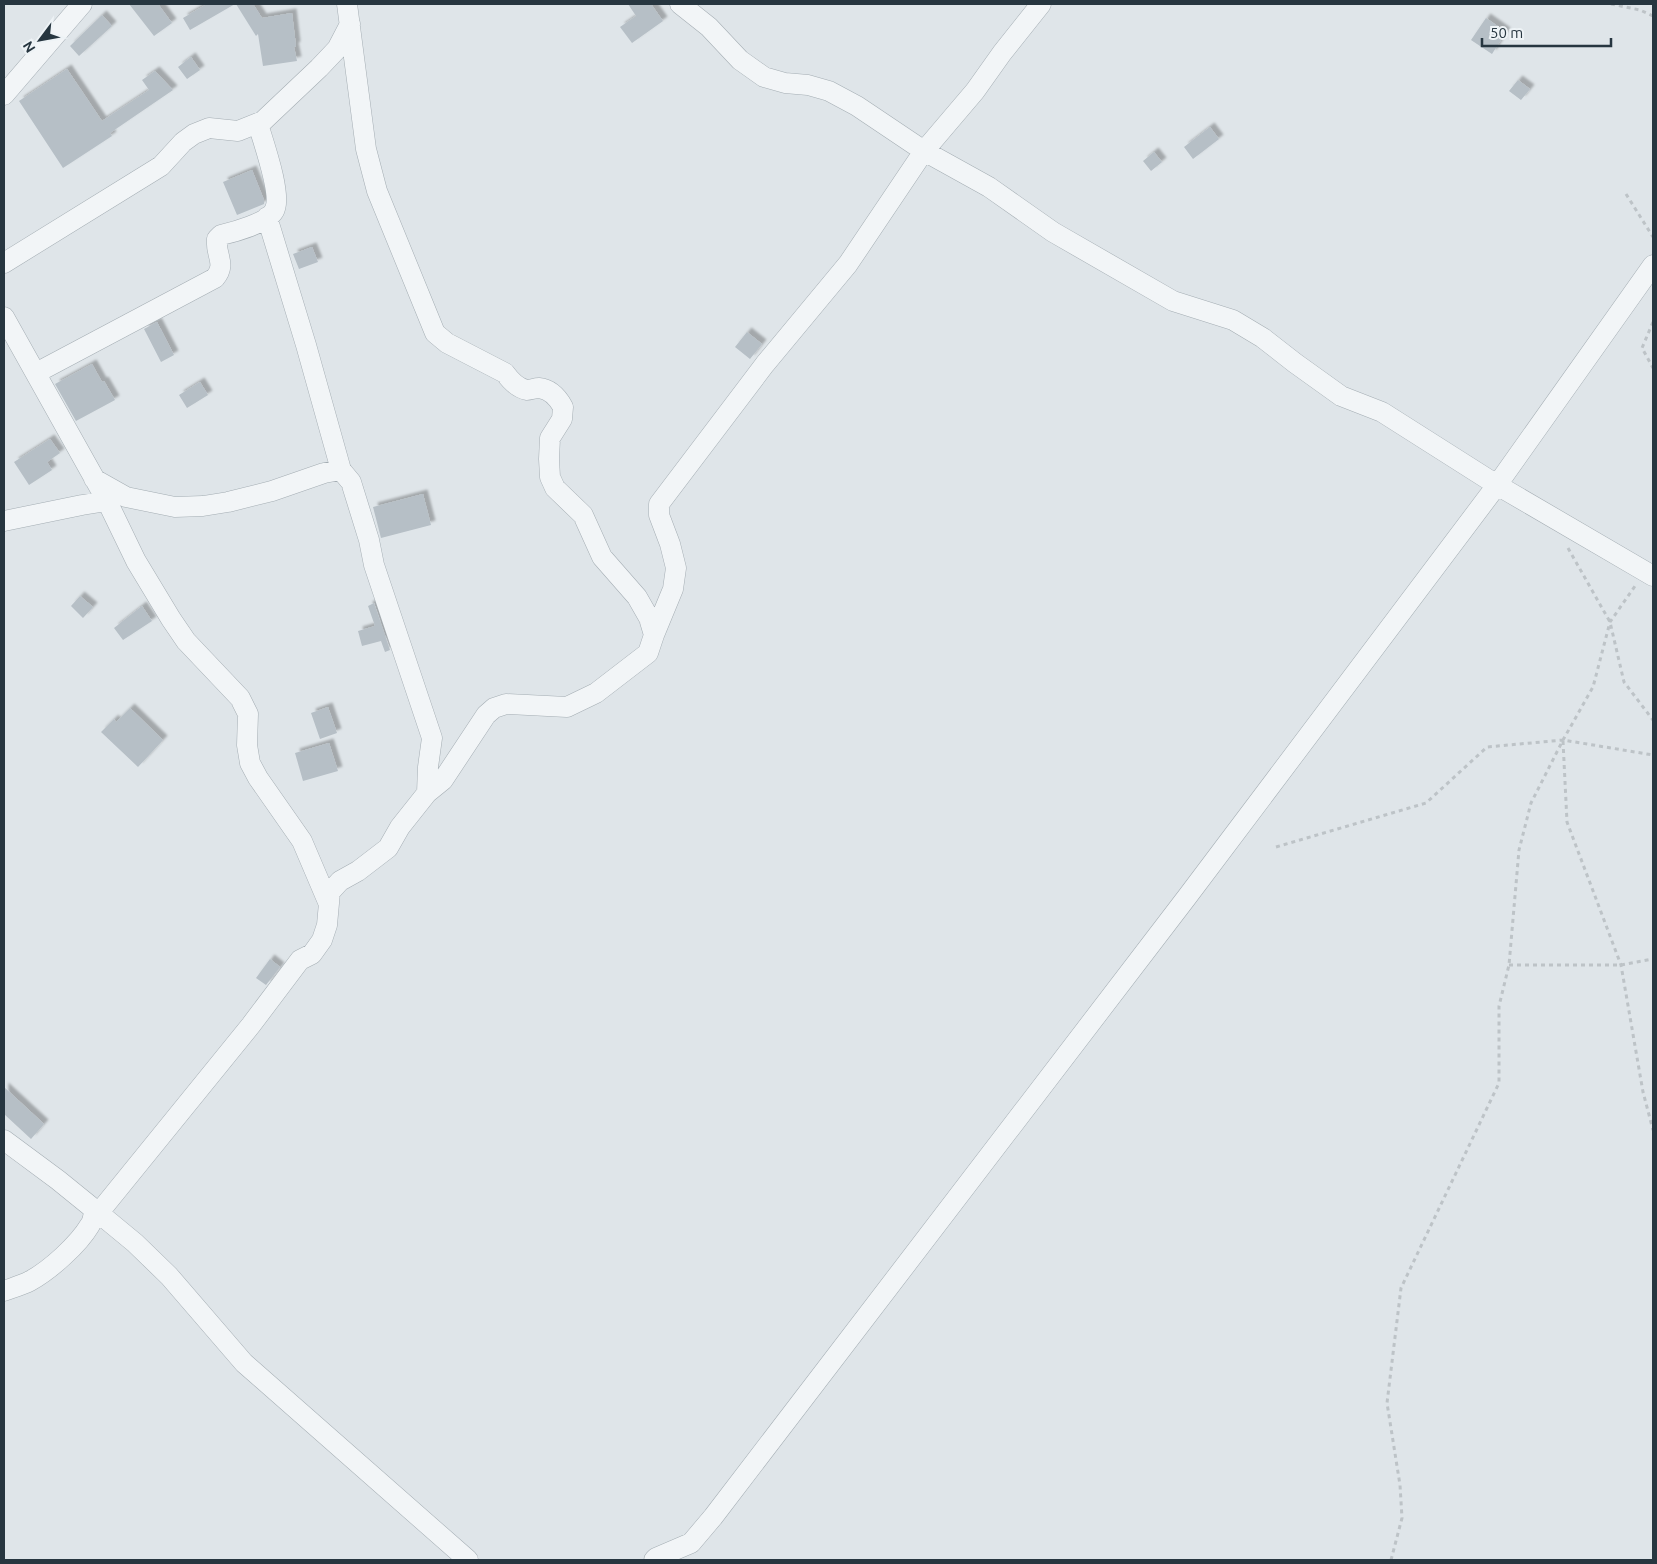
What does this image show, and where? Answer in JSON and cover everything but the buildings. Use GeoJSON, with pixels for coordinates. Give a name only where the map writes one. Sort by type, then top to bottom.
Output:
{"type":"FeatureCollection","features":[{"type":"Feature","properties":{"kind":"street"},"geometry":{"type":"LineString","coordinates":[[4,95],[82,4]]}},
{"type":"Feature","properties":{"kind":"street"},"geometry":{"type":"LineString","coordinates":[[347,4],[366,149],[375,183],[435,333],[446,343],[505,373],[511,381],[520,387],[527,390],[539,388],[556,397],[563,407],[562,419],[550,438],[550,478],[555,488],[583,515],[602,557],[637,597],[649,618],[654,635]]}},
{"type":"Feature","properties":{"kind":"street"},"geometry":{"type":"LineString","coordinates":[[680,4],[709,27],[740,60],[764,77],[785,83],[808,84],[829,91],[857,106],[924,151],[989,187],[1053,232],[1173,301],[1233,320],[1264,338],[1295,364],[1341,396],[1382,412],[1497,485],[1649,574]]}},
{"type":"Feature","properties":{"kind":"street"},"geometry":{"type":"LineString","coordinates":[[95,1210],[101,1210],[107,1204],[251,1025],[300,960],[312,954],[322,940],[327,924],[330,892],[340,882],[388,848],[400,827],[427,793],[443,780],[486,715],[494,708],[506,704],[566,707],[596,693],[648,654],[673,589],[676,568],[670,544],[659,515],[660,504],[765,364],[848,264],[924,151],[976,91],[1002,53],[1041,4]]}},
{"type":"Feature","properties":{"kind":"street"},"geometry":{"type":"LineString","coordinates":[[4,263],[161,166],[183,142],[194,134],[209,128],[238,131],[263,121],[337,49],[350,24]]}},
{"type":"Feature","properties":{"kind":"street"},"geometry":{"type":"LineString","coordinates":[[36,373],[215,278],[220,272],[221,266],[216,246],[217,239],[221,235],[267,217],[274,211],[276,199],[274,182],[258,124]]}},
{"type":"Feature","properties":{"kind":"street"},"geometry":{"type":"LineString","coordinates":[[267,217],[341,470],[351,482],[369,540],[374,565],[432,738],[427,793]]}},
{"type":"Feature","properties":{"kind":"street"},"geometry":{"type":"LineString","coordinates":[[654,1560],[691,1543],[713,1517],[1187,897],[1497,485],[1653,265]]}},
{"type":"Feature","properties":{"kind":"street"},"geometry":{"type":"LineString","coordinates":[[4,317],[107,501],[136,561],[171,619],[186,641],[240,698],[248,714],[247,745],[250,763],[258,778],[302,841],[328,902]]}},
{"type":"Feature","properties":{"kind":"street"},"geometry":{"type":"LineString","coordinates":[[94,479],[126,497],[175,507],[203,506],[272,491],[324,473],[341,470]]}},
{"type":"Feature","properties":{"kind":"street"},"geometry":{"type":"LineString","coordinates":[[4,521],[107,501]]}},
{"type":"Feature","properties":{"kind":"street"},"geometry":{"type":"LineString","coordinates":[[4,1140],[58,1180],[135,1243],[169,1276],[244,1364],[468,1560]]}},
{"type":"Feature","properties":{"kind":"street"},"geometry":{"type":"LineString","coordinates":[[4,1291],[28,1282],[41,1274],[64,1254],[91,1224],[95,1210]]}},
{"type":"Feature","properties":{"kind":"path"},"geometry":{"type":"LineString","coordinates":[[1611,4],[1640,10],[1653,16]]}},
{"type":"Feature","properties":{"kind":"path"},"geometry":{"type":"LineString","coordinates":[[1626,194],[1653,237]]}},
{"type":"Feature","properties":{"kind":"path"},"geometry":{"type":"LineString","coordinates":[[1653,322],[1642,348],[1653,368]]}},
{"type":"Feature","properties":{"kind":"path"},"geometry":{"type":"LineString","coordinates":[[1566,544],[1610,622],[1624,682],[1653,720]]}},
{"type":"Feature","properties":{"kind":"path"},"geometry":{"type":"LineString","coordinates":[[1391,1560],[1402,1518],[1400,1485],[1387,1403],[1401,1288],[1462,1165],[1499,1083],[1499,1006],[1510,965],[1519,850],[1531,803],[1593,686],[1610,622],[1649,574]]}},
{"type":"Feature","properties":{"kind":"path"},"geometry":{"type":"LineString","coordinates":[[1563,740],[1568,822],[1621,966],[1643,1092],[1653,1130]]}},
{"type":"Feature","properties":{"kind":"path"},"geometry":{"type":"LineString","coordinates":[[1276,846],[1426,803],[1487,747],[1563,740],[1653,755]]}},
{"type":"Feature","properties":{"kind":"path"},"geometry":{"type":"LineString","coordinates":[[1510,965],[1621,966],[1653,959]]}}]}
